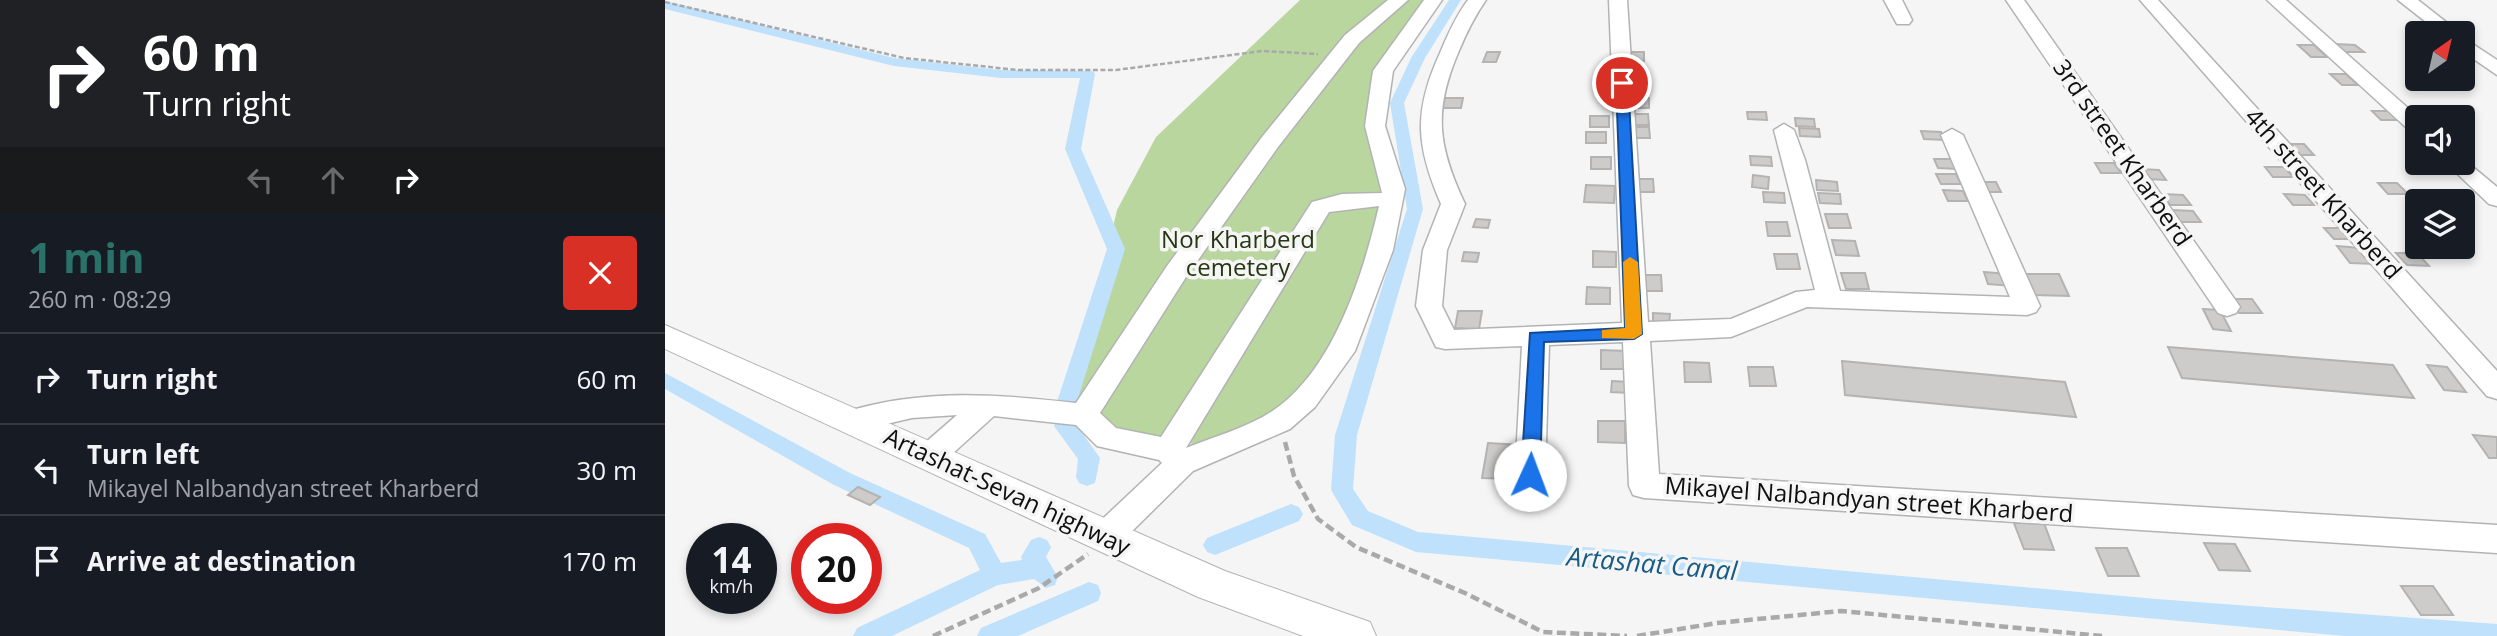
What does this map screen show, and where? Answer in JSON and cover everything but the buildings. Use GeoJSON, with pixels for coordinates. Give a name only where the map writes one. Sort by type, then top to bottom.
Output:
{"type":"FeatureCollection","features":[{"type":"Feature","properties":{"kind":"main road","name":"Artashat-Sevan highway"},"geometry":{"type":"LineString","coordinates":[[665,335],[1223,589],[1355,636]]}},
{"type":"Feature","properties":{"kind":"street"},"geometry":{"type":"LineString","coordinates":[[1084,415],[1176,272],[1270,142],[1352,39],[1399,0]]}},
{"type":"Feature","properties":{"kind":"street"},"geometry":{"type":"LineString","coordinates":[[852,421],[888,409],[937,402],[988,404],[1084,415],[1107,438],[1175,456],[1280,421],[1305,400],[1345,344],[1381,250],[1394,189],[1375,126],[1383,71],[1433,0]]}},
{"type":"Feature","properties":{"kind":"street"},"geometry":{"type":"LineString","coordinates":[[1477,0],[1455,38],[1429,102],[1428,133],[1437,167],[1453,204],[1435,250],[1429,306],[1445,340],[1731,328],[1756,322],[1775,309],[1805,298],[2027,306],[1952,135]]}},
{"type":"Feature","properties":{"kind":"street","name":"Mikayel Nalbandyan street Kharberd"},"geometry":{"type":"LineString","coordinates":[[1618,0],[1644,486],[2497,539]]}},
{"type":"Feature","properties":{"kind":"street"},"geometry":{"type":"LineString","coordinates":[[1893,0],[1903,20]]}},
{"type":"Feature","properties":{"kind":"street","name":"3rd street Kharberd"},"geometry":{"type":"LineString","coordinates":[[2015,0],[2179,233],[2227,307]]}},
{"type":"Feature","properties":{"kind":"street","name":"4th street Kharberd"},"geometry":{"type":"LineString","coordinates":[[2149,0],[2484,361],[2497,389]]}},
{"type":"Feature","properties":{"kind":"street"},"geometry":{"type":"LineString","coordinates":[[2276,0],[2405,116]]}},
{"type":"Feature","properties":{"kind":"street"},"geometry":{"type":"LineString","coordinates":[[2407,0],[2435,21]]}},
{"type":"Feature","properties":{"kind":"street"},"geometry":{"type":"LineString","coordinates":[[2475,52],[2497,69]]}},
{"type":"Feature","properties":{"kind":"street"},"geometry":{"type":"LineString","coordinates":[[1784,130],[1822,275],[1828,286],[1826,298]]}},
{"type":"Feature","properties":{"kind":"street"},"geometry":{"type":"LineString","coordinates":[[2470,175],[2497,199]]}},
{"type":"Feature","properties":{"kind":"street"},"geometry":{"type":"LineString","coordinates":[[1105,537],[1175,456],[1320,207],[1342,201],[1392,199]]}},
{"type":"Feature","properties":{"kind":"street"},"geometry":{"type":"LineString","coordinates":[[1530,475],[1536,337]]}},
{"type":"Feature","properties":{"kind":"street"},"geometry":{"type":"LineString","coordinates":[[929,457],[988,404]]}},
{"type":"Feature","properties":{"kind":"path"},"geometry":{"type":"LineString","coordinates":[[665,2],[904,58],[1018,70],[1116,70],[1262,51],[1337,56]]}},
{"type":"Feature","properties":{"kind":"path"},"geometry":{"type":"LineString","coordinates":[[1280,421],[1294,476],[1318,519],[1356,547],[1465,593],[1543,632],[1627,636]]}},
{"type":"Feature","properties":{"kind":"path"},"geometry":{"type":"LineString","coordinates":[[933,636],[1039,588],[1081,562],[1105,537]]}},
{"type":"Feature","properties":{"kind":"path"},"geometry":{"type":"LineString","coordinates":[[1637,636],[1717,623],[1841,611],[2102,636]]}},
{"type":"Feature","properties":{"kind":"green space","name":"Nor Kharberd cemetery"},"geometry":{"type":"Polygon","coordinates":[[[1300,0],[1432,0],[1389,57],[1370,123],[1397,188],[1353,309],[1290,410],[1207,446],[1108,430],[1067,401],[1094,309],[1117,210],[1156,137],[1300,0]]]}},
{"type":"Feature","properties":{"kind":"waterway","name":"Artashat Canal"},"geometry":{"type":"LineString","coordinates":[[1455,0],[1418,58],[1397,103],[1415,209],[1346,435],[1342,490],[1360,518],[1416,542],[2156,610],[2497,636]]}},
{"type":"Feature","properties":{"kind":"waterway"},"geometry":{"type":"LineString","coordinates":[[665,5],[894,62],[1001,74],[1088,74],[1073,149],[1116,249],[1067,405]]}},
{"type":"Feature","properties":{"kind":"waterway"},"geometry":{"type":"LineString","coordinates":[[665,380],[842,479],[977,541],[995,575]]}},
{"type":"Feature","properties":{"kind":"waterway"},"geometry":{"type":"LineString","coordinates":[[1065,426],[1089,458],[1087,477]]}},
{"type":"Feature","properties":{"kind":"waterway"},"geometry":{"type":"LineString","coordinates":[[1215,545],[1291,514]]}},
{"type":"Feature","properties":{"kind":"waterway"},"geometry":{"type":"LineString","coordinates":[[1039,547],[1033,557],[1046,577]]}},
{"type":"Feature","properties":{"kind":"waterway"},"geometry":{"type":"LineString","coordinates":[[995,575],[1040,568]]}},
{"type":"Feature","properties":{"kind":"waterway"},"geometry":{"type":"LineString","coordinates":[[866,636],[995,575]]}},
{"type":"Feature","properties":{"kind":"waterway"},"geometry":{"type":"LineString","coordinates":[[990,636],[1089,593]]}},
{"type":"Feature","properties":{"kind":"slow traffic"},"geometry":{"type":"LineString","coordinates":[[1608,334],[1634,334],[1630,262]]}},
{"type":"Feature","properties":{"kind":"route"},"geometry":{"type":"LineString","coordinates":[[1530,475],[1536,337],[1634,334],[1622,83]]}}]}
